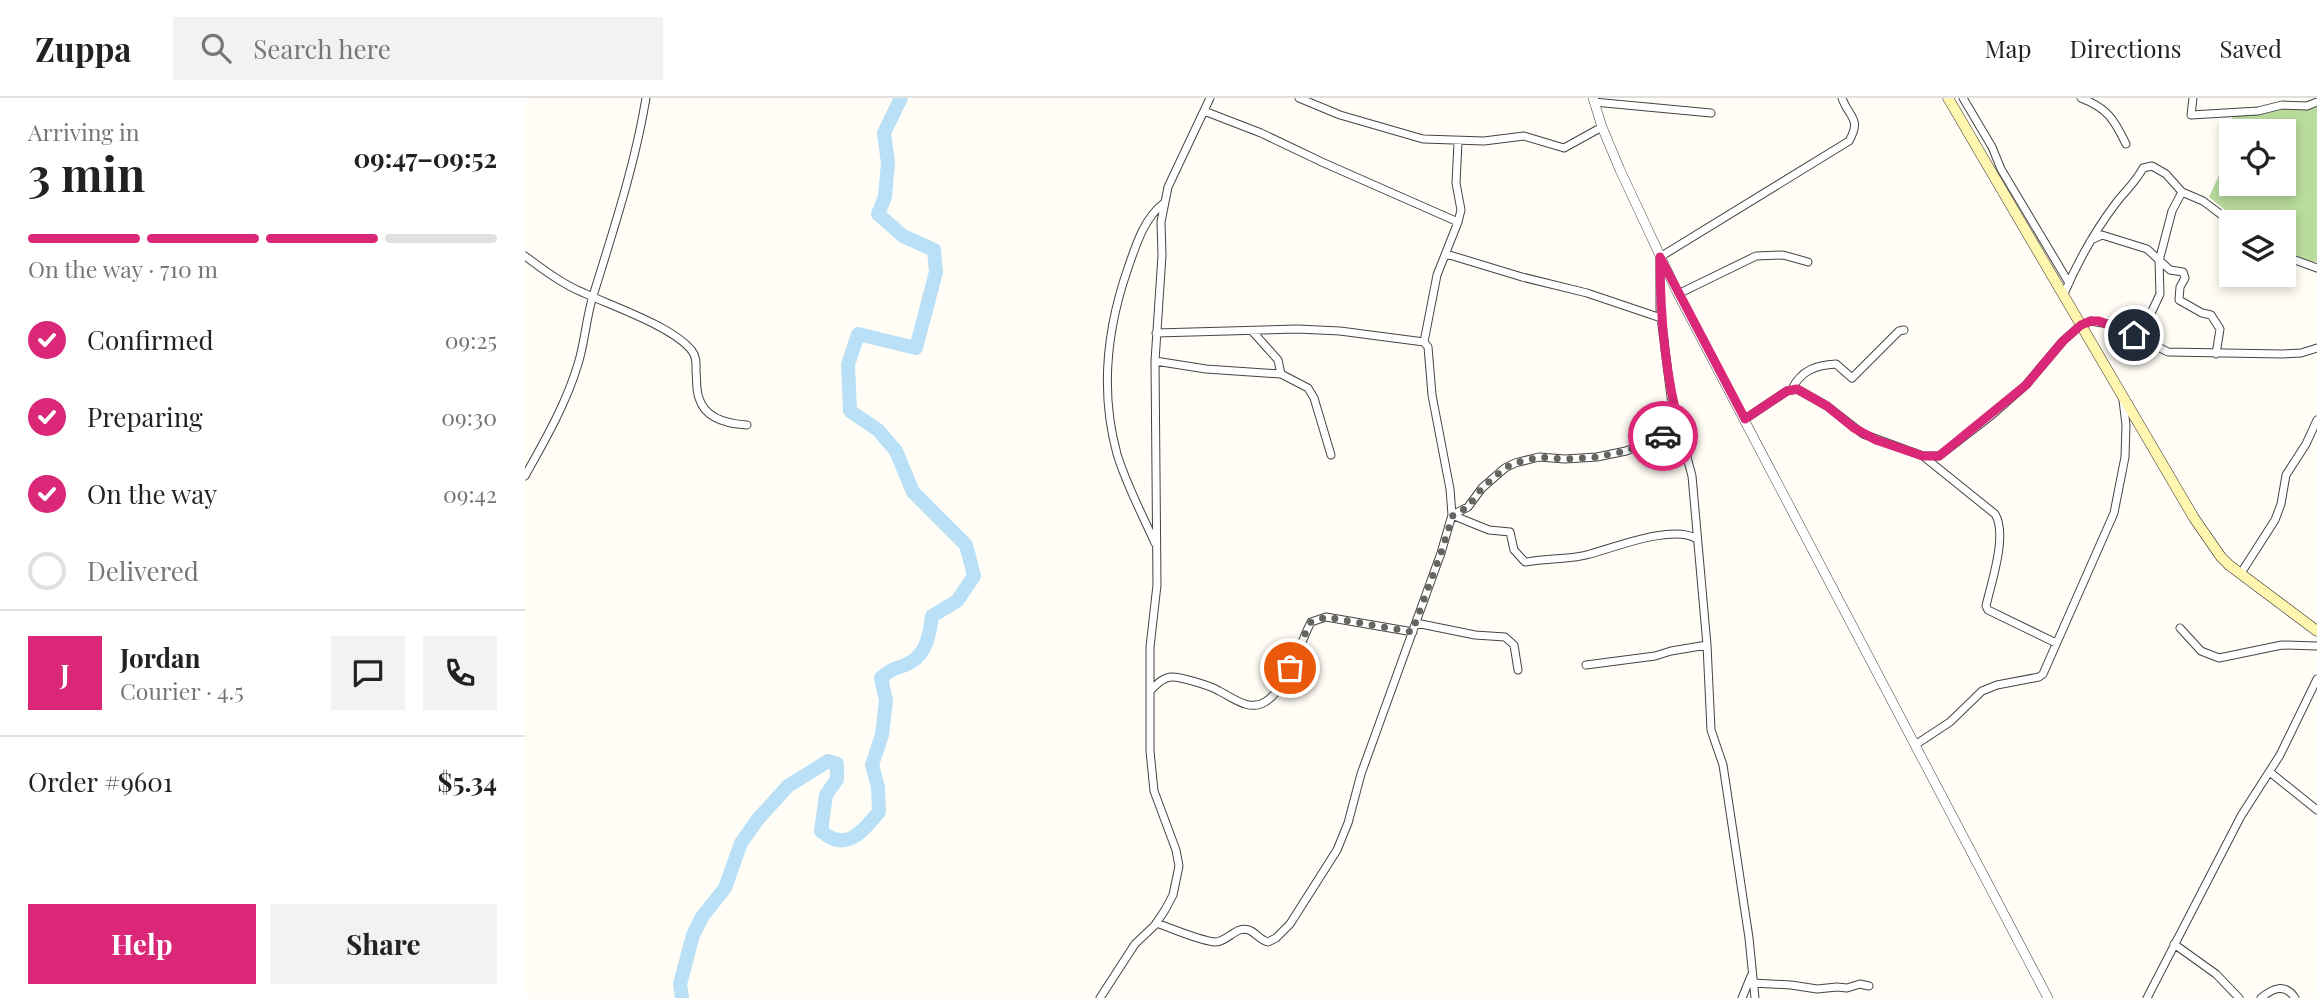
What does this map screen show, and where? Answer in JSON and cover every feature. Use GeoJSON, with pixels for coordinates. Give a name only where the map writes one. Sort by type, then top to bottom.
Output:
{"type":"FeatureCollection","features":[{"type":"Feature","properties":{"kind":"main road"},"geometry":{"type":"LineString","coordinates":[[1950,99],[2194,518],[2221,557],[2317,631]]}},
{"type":"Feature","properties":{"kind":"street"},"geometry":{"type":"LineString","coordinates":[[525,476],[573,380],[593,297],[611,244],[646,98]]}},
{"type":"Feature","properties":{"kind":"street"},"geometry":{"type":"LineString","coordinates":[[1100,998],[1135,944],[1156,923],[1173,895],[1179,866],[1154,791],[1150,751],[1151,629],[1157,585],[1156,333],[1164,203],[1168,187],[1210,98]]}},
{"type":"Feature","properties":{"kind":"street"},"geometry":{"type":"LineString","coordinates":[[1299,98],[1340,115],[1423,139],[1458,142],[1524,136],[1564,148],[1602,127]]}},
{"type":"Feature","properties":{"kind":"street"},"geometry":{"type":"LineString","coordinates":[[1660,257],[1849,141],[1856,129],[1854,119],[1842,98]]}},
{"type":"Feature","properties":{"kind":"street"},"geometry":{"type":"LineString","coordinates":[[1963,98],[1992,147],[2001,169],[2069,283]]}},
{"type":"Feature","properties":{"kind":"street"},"geometry":{"type":"LineString","coordinates":[[2081,98],[2105,109],[2126,144]]}},
{"type":"Feature","properties":{"kind":"street"},"geometry":{"type":"LineString","coordinates":[[2193,98],[2191,115],[2258,111],[2282,105],[2307,106],[2317,102]]}},
{"type":"Feature","properties":{"kind":"street"},"geometry":{"type":"LineString","coordinates":[[1711,113],[1594,100],[1602,127],[1678,294],[2048,998]]}},
{"type":"Feature","properties":{"kind":"street"},"geometry":{"type":"LineString","coordinates":[[1204,111],[1261,133],[1458,222]]}},
{"type":"Feature","properties":{"kind":"street"},"geometry":{"type":"LineString","coordinates":[[1424,342],[1437,275],[1461,210],[1456,183],[1458,142]]}},
{"type":"Feature","properties":{"kind":"street"},"geometry":{"type":"LineString","coordinates":[[2063,296],[2090,240],[2117,202],[2137,180],[2143,168],[2152,166],[2166,174],[2182,192],[2203,201],[2219,213]]}},
{"type":"Feature","properties":{"kind":"street"},"geometry":{"type":"LineString","coordinates":[[2134,335],[2145,326],[2160,294],[2159,261],[2172,211],[2182,192]]}},
{"type":"Feature","properties":{"kind":"street"},"geometry":{"type":"LineString","coordinates":[[1156,547],[1117,453],[1107,398],[1107,368],[1115,310],[1126,272],[1142,232],[1156,210],[1164,203]]}},
{"type":"Feature","properties":{"kind":"street"},"geometry":{"type":"LineString","coordinates":[[2090,240],[2102,235],[2147,249],[2171,270],[2183,272],[2185,278],[2180,287],[2179,300],[2211,315],[2220,329],[2215,354]]}},
{"type":"Feature","properties":{"kind":"street"},"geometry":{"type":"LineString","coordinates":[[1446,254],[1587,293],[1661,318]]}},
{"type":"Feature","properties":{"kind":"street"},"geometry":{"type":"LineString","coordinates":[[1678,294],[1756,256],[1783,255],[1808,262]]}},
{"type":"Feature","properties":{"kind":"street"},"geometry":{"type":"LineString","coordinates":[[525,256],[566,285],[657,325],[692,350],[695,356],[698,397],[703,407],[713,416],[731,424],[747,425]]}},
{"type":"Feature","properties":{"kind":"street"},"geometry":{"type":"LineString","coordinates":[[1660,257],[1661,318],[1671,397],[1692,476],[1707,645],[1711,730],[1723,765],[1755,998]]}},
{"type":"Feature","properties":{"kind":"street"},"geometry":{"type":"LineString","coordinates":[[2296,260],[2317,268]]}},
{"type":"Feature","properties":{"kind":"street"},"geometry":{"type":"LineString","coordinates":[[1923,456],[1939,456],[1991,415],[2026,385],[2063,341],[2081,325],[2091,321],[2099,321],[2134,335],[2168,352],[2282,354],[2301,353],[2317,348]]}},
{"type":"Feature","properties":{"kind":"street"},"geometry":{"type":"LineString","coordinates":[[1156,333],[1297,329],[1340,331],[1424,342],[1428,347],[1432,395],[1453,515],[1361,774],[1337,850],[1284,931],[1268,942],[1249,930],[1241,930],[1226,939],[1214,942],[1156,923]]}},
{"type":"Feature","properties":{"kind":"street"},"geometry":{"type":"LineString","coordinates":[[1745,419],[1793,389],[1797,380],[1818,365],[1836,364],[1852,378],[1899,331],[1904,330]]}},
{"type":"Feature","properties":{"kind":"street"},"geometry":{"type":"LineString","coordinates":[[1252,331],[1278,360],[1281,374]]}},
{"type":"Feature","properties":{"kind":"street"},"geometry":{"type":"LineString","coordinates":[[1155,361],[1206,369],[1281,374],[1308,388],[1314,398],[1331,455]]}},
{"type":"Feature","properties":{"kind":"street"},"geometry":{"type":"LineString","coordinates":[[1793,389],[1802,391],[1827,406],[1863,434],[1923,456],[1995,514],[2000,527],[1998,552],[1986,606],[1988,610],[2056,643]]}},
{"type":"Feature","properties":{"kind":"street"},"geometry":{"type":"LineString","coordinates":[[1915,745],[1949,722],[1982,691],[1997,685],[2039,677],[2046,668],[2114,513],[2125,457],[2126,425],[2123,399]]}},
{"type":"Feature","properties":{"kind":"street"},"geometry":{"type":"LineString","coordinates":[[2241,573],[2275,520],[2281,504],[2285,475],[2306,444],[2317,420]]}},
{"type":"Feature","properties":{"kind":"street"},"geometry":{"type":"LineString","coordinates":[[1453,515],[1468,507],[1482,488],[1515,463],[1539,457],[1565,459],[1616,453],[1680,429]]}},
{"type":"Feature","properties":{"kind":"street"},"geometry":{"type":"LineString","coordinates":[[1453,515],[1489,530],[1510,532],[1514,550],[1525,562],[1571,558],[1617,544],[1671,535],[1686,534],[1697,539]]}},
{"type":"Feature","properties":{"kind":"street"},"geometry":{"type":"LineString","coordinates":[[1150,691],[1159,682],[1172,677],[1206,685],[1252,705],[1264,702],[1286,676],[1311,622],[1326,617],[1412,632]]}},
{"type":"Feature","properties":{"kind":"street"},"geometry":{"type":"LineString","coordinates":[[1416,623],[1475,635],[1505,637],[1514,645],[1518,670]]}},
{"type":"Feature","properties":{"kind":"street"},"geometry":{"type":"LineString","coordinates":[[2180,628],[2201,651],[2219,657],[2282,645],[2317,646]]}},
{"type":"Feature","properties":{"kind":"street"},"geometry":{"type":"LineString","coordinates":[[1586,665],[1655,656],[1707,645]]}},
{"type":"Feature","properties":{"kind":"street"},"geometry":{"type":"LineString","coordinates":[[2147,998],[2241,816],[2270,773],[2317,679]]}},
{"type":"Feature","properties":{"kind":"street"},"geometry":{"type":"LineString","coordinates":[[2270,773],[2317,810]]}},
{"type":"Feature","properties":{"kind":"street"},"geometry":{"type":"LineString","coordinates":[[2174,944],[2216,974],[2239,998]]}},
{"type":"Feature","properties":{"kind":"street"},"geometry":{"type":"LineString","coordinates":[[1742,998],[1752,973]]}},
{"type":"Feature","properties":{"kind":"street"},"geometry":{"type":"LineString","coordinates":[[1753,983],[1817,989],[1847,988],[1860,984],[1869,986]]}},
{"type":"Feature","properties":{"kind":"street"},"geometry":{"type":"LineString","coordinates":[[2261,998],[2278,988],[2286,989],[2295,998]]}},
{"type":"Feature","properties":{"kind":"green space"},"geometry":{"type":"Polygon","coordinates":[[[2317,106],[2317,262],[2307,261],[2296,255],[2296,210],[2225,210],[2209,197],[2219,175],[2219,196],[2296,196],[2296,119],[2232,119],[2233,115],[2317,106]]]}},
{"type":"Feature","properties":{"kind":"waterway"},"geometry":{"type":"LineString","coordinates":[[682,998],[680,984],[693,935],[702,917],[725,888],[741,843],[758,819],[788,786],[828,761],[837,764],[837,779],[826,795],[821,831],[838,840],[846,840],[860,833],[879,812],[878,787],[872,765],[882,735],[886,700],[881,678],[921,653],[927,642],[932,616],[957,601],[974,576],[966,545],[913,492],[896,451],[878,430],[850,411],[848,365],[858,334],[916,348],[936,272],[934,250],[903,236],[878,214],[885,197],[888,163],[884,133],[901,98]]}},
{"type":"Feature","properties":{"kind":"way so far"},"geometry":{"type":"LineString","coordinates":[[1290,668],[1311,622],[1326,617],[1412,632],[1453,515],[1468,507],[1482,488],[1505,468],[1546,456],[1565,459],[1597,457],[1626,451],[1663,436]]}},
{"type":"Feature","properties":{"kind":"route"},"geometry":{"type":"LineString","coordinates":[[1663,436],[1680,429],[1671,397],[1660,309],[1660,257],[1745,419],[1787,391],[1797,389],[1827,406],[1863,434],[1923,456],[1939,456],[1991,415],[2026,385],[2063,341],[2081,325],[2099,321],[2134,335]]}}]}
